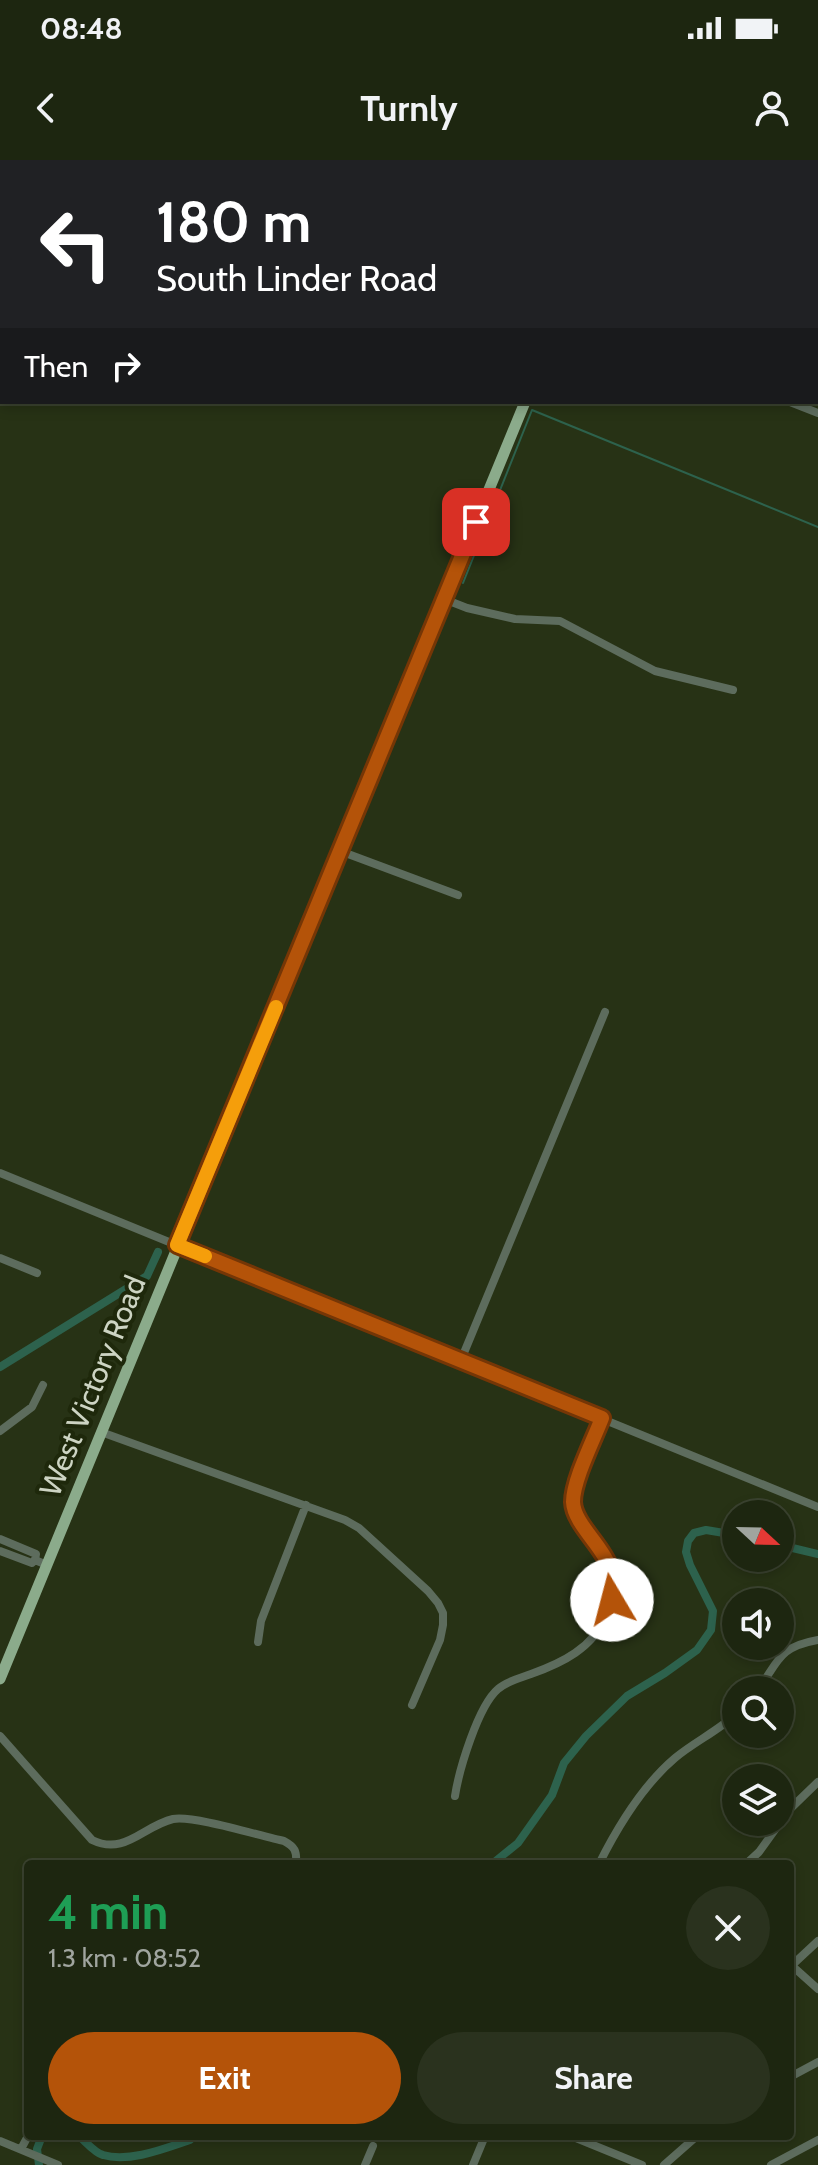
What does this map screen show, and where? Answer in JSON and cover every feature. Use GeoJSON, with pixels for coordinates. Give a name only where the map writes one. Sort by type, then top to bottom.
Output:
{"type":"FeatureCollection","features":[{"type":"Feature","properties":{"kind":"main road","name":"West Victory Road"},"geometry":{"type":"LineString","coordinates":[[0,1679],[41,1562],[101,1432],[524,404]]}},
{"type":"Feature","properties":{"kind":"street"},"geometry":{"type":"LineString","coordinates":[[795,404],[818,413]]}},
{"type":"Feature","properties":{"kind":"street"},"geometry":{"type":"LineString","coordinates":[[444,599],[467,608],[515,619],[560,621],[655,671],[733,690]]}},
{"type":"Feature","properties":{"kind":"street"},"geometry":{"type":"LineString","coordinates":[[340,851],[458,895]]}},
{"type":"Feature","properties":{"kind":"street"},"geometry":{"type":"LineString","coordinates":[[461,1360],[605,1012]]}},
{"type":"Feature","properties":{"kind":"street"},"geometry":{"type":"LineString","coordinates":[[0,1173],[818,1507]]}},
{"type":"Feature","properties":{"kind":"street"},"geometry":{"type":"LineString","coordinates":[[0,1258],[37,1273]]}},
{"type":"Feature","properties":{"kind":"street"},"geometry":{"type":"LineString","coordinates":[[0,1431],[32,1407],[43,1385]]}},
{"type":"Feature","properties":{"kind":"street"},"geometry":{"type":"LineString","coordinates":[[455,1796],[458,1776],[484,1707],[495,1691],[507,1683],[564,1661],[585,1647],[605,1619],[612,1600],[610,1568],[573,1504],[577,1483],[602,1418]]}},
{"type":"Feature","properties":{"kind":"street"},"geometry":{"type":"LineString","coordinates":[[101,1432],[306,1505],[359,1528],[428,1591],[443,1613],[440,1640],[412,1705]]}},
{"type":"Feature","properties":{"kind":"street"},"geometry":{"type":"LineString","coordinates":[[258,1642],[261,1621],[306,1505]]}},
{"type":"Feature","properties":{"kind":"street"},"geometry":{"type":"LineString","coordinates":[[0,1539],[36,1554],[41,1562],[32,1563],[0,1551]]}},
{"type":"Feature","properties":{"kind":"street"},"geometry":{"type":"LineString","coordinates":[[767,1676],[783,1653],[803,1642],[818,1640]]}},
{"type":"Feature","properties":{"kind":"street"},"geometry":{"type":"LineString","coordinates":[[601,1860],[613,1835],[661,1771],[686,1749],[722,1725]]}},
{"type":"Feature","properties":{"kind":"street"},"geometry":{"type":"LineString","coordinates":[[0,1736],[92,1840],[101,1844],[118,1845],[171,1820],[189,1819],[284,1841],[294,1847],[296,1860]]}},
{"type":"Feature","properties":{"kind":"street"},"geometry":{"type":"LineString","coordinates":[[750,1860],[790,1809],[818,1782]]}},
{"type":"Feature","properties":{"kind":"street"},"geometry":{"type":"LineString","coordinates":[[794,1962],[818,1941]]}},
{"type":"Feature","properties":{"kind":"street"},"geometry":{"type":"LineString","coordinates":[[794,1968],[818,1989]]}},
{"type":"Feature","properties":{"kind":"street"},"geometry":{"type":"LineString","coordinates":[[794,2075],[818,2062]]}},
{"type":"Feature","properties":{"kind":"street"},"geometry":{"type":"LineString","coordinates":[[21,2149],[26,2140]]}},
{"type":"Feature","properties":{"kind":"street"},"geometry":{"type":"LineString","coordinates":[[473,2165],[483,2140]]}},
{"type":"Feature","properties":{"kind":"street"},"geometry":{"type":"LineString","coordinates":[[581,2140],[642,2165]]}},
{"type":"Feature","properties":{"kind":"street"},"geometry":{"type":"LineString","coordinates":[[664,2165],[692,2140]]}},
{"type":"Feature","properties":{"kind":"street"},"geometry":{"type":"LineString","coordinates":[[771,2165],[818,2140]]}},
{"type":"Feature","properties":{"kind":"street"},"geometry":{"type":"LineString","coordinates":[[0,2141],[58,2165]]}},
{"type":"Feature","properties":{"kind":"street"},"geometry":{"type":"LineString","coordinates":[[365,2165],[373,2146]]}},
{"type":"Feature","properties":{"kind":"waterway"},"geometry":{"type":"LineString","coordinates":[[463,583],[532,410],[818,527]]}},
{"type":"Feature","properties":{"kind":"waterway"},"geometry":{"type":"LineString","coordinates":[[0,1367],[147,1276],[158,1252]]}},
{"type":"Feature","properties":{"kind":"waterway"},"geometry":{"type":"LineString","coordinates":[[497,1860],[518,1843],[552,1795],[564,1763],[586,1736],[627,1696],[697,1650],[711,1630],[713,1611],[686,1552],[688,1541],[694,1533],[706,1530],[722,1533]]}},
{"type":"Feature","properties":{"kind":"waterway"},"geometry":{"type":"LineString","coordinates":[[794,1548],[818,1554]]}},
{"type":"Feature","properties":{"kind":"waterway"},"geometry":{"type":"LineString","coordinates":[[39,2165],[37,2149],[40,2140]]}},
{"type":"Feature","properties":{"kind":"waterway"},"geometry":{"type":"LineString","coordinates":[[83,2140],[100,2154],[113,2157],[136,2156],[190,2140]]}},
{"type":"Feature","properties":{"kind":"slow traffic"},"geometry":{"type":"LineString","coordinates":[[205,1256],[177,1245],[276,1007]]}},
{"type":"Feature","properties":{"kind":"route"},"geometry":{"type":"LineString","coordinates":[[476,522],[177,1245],[602,1418],[577,1483],[573,1504],[610,1568],[612,1600]]}}]}
